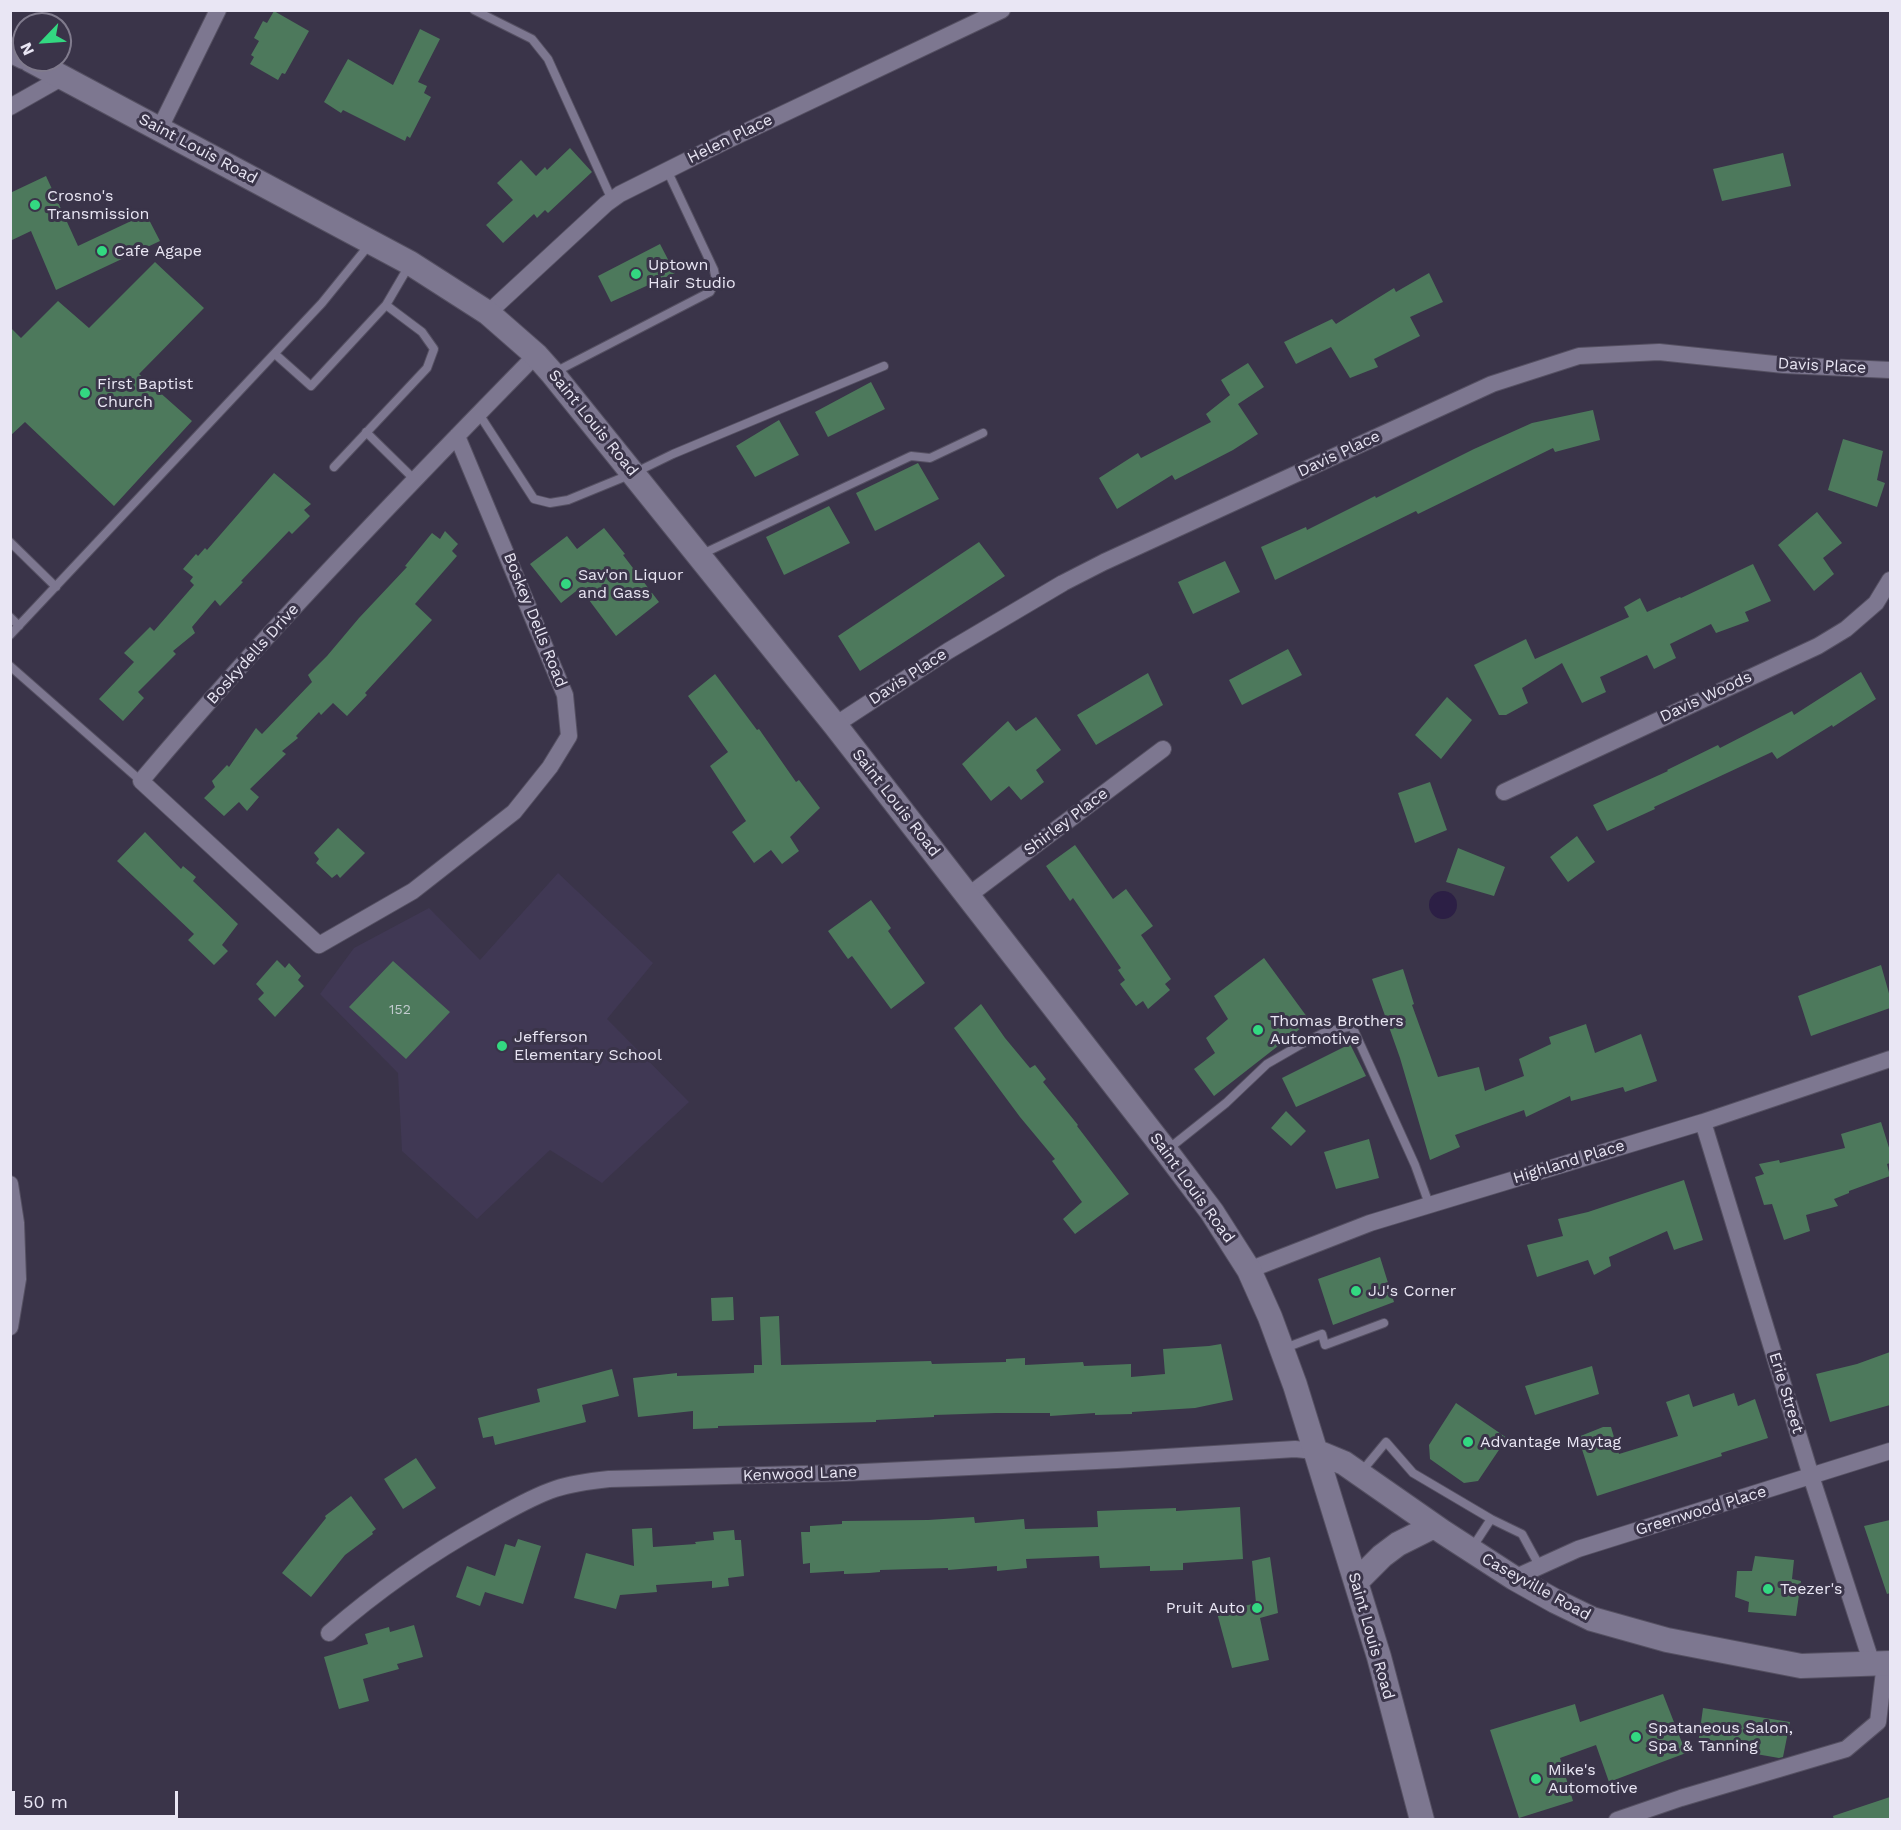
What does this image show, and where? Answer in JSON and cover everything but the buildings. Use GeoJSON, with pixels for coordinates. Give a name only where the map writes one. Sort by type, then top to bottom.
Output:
{"type":"FeatureCollection","features":[{"type":"Feature","properties":{"kind":"street"},"geometry":{"type":"LineString","coordinates":[[160,128],[218,10]]}},
{"type":"Feature","properties":{"kind":"street","name":"Helen Place"},"geometry":{"type":"LineString","coordinates":[[488,313],[621,194],[1002,10]]}},
{"type":"Feature","properties":{"kind":"street","name":"Saint Louis Road"},"geometry":{"type":"LineString","coordinates":[[53,72],[410,263],[488,313],[536,355],[634,473],[969,896],[1212,1212],[1249,1270],[1282,1350],[1315,1451],[1379,1657],[1422,1820]]}},
{"type":"Feature","properties":{"kind":"street"},"geometry":{"type":"LineString","coordinates":[[10,107],[63,77]]}},
{"type":"Feature","properties":{"kind":"street","name":"Davis Place"},"geometry":{"type":"LineString","coordinates":[[835,725],[948,651],[1084,572],[1492,384],[1579,356],[1659,352],[1784,365],[1890,370]]}},
{"type":"Feature","properties":{"kind":"street","name":"Boskydells Drive"},"geometry":{"type":"LineString","coordinates":[[141,781],[238,669],[536,355]]}},
{"type":"Feature","properties":{"kind":"street","name":"Boskey Dells Road"},"geometry":{"type":"LineString","coordinates":[[141,781],[320,945],[413,891],[514,812],[550,766],[569,736],[565,695],[457,436]]}},
{"type":"Feature","properties":{"kind":"street","name":"Davis Woods"},"geometry":{"type":"LineString","coordinates":[[1504,792],[1818,646],[1846,629],[1876,603],[1890,580]]}},
{"type":"Feature","properties":{"kind":"street","name":"Shirley Place"},"geometry":{"type":"LineString","coordinates":[[969,896],[1163,749]]}},
{"type":"Feature","properties":{"kind":"street","name":"Highland Place"},"geometry":{"type":"LineString","coordinates":[[1249,1270],[1370,1222],[1703,1122],[1890,1059]]}},
{"type":"Feature","properties":{"kind":"street","name":"Erie Street"},"geometry":{"type":"LineString","coordinates":[[1703,1122],[1811,1476],[1883,1663]]}},
{"type":"Feature","properties":{"kind":"street"},"geometry":{"type":"LineString","coordinates":[[10,1184],[16,1223],[18,1279],[10,1327]]}},
{"type":"Feature","properties":{"kind":"street","name":"Kenwood Lane"},"geometry":{"type":"LineString","coordinates":[[329,1633],[398,1579],[450,1543],[510,1509],[554,1490],[578,1483],[609,1479],[866,1472],[1295,1449],[1315,1451]]}},
{"type":"Feature","properties":{"kind":"street","name":"Caseyville Road"},"geometry":{"type":"LineString","coordinates":[[1315,1451],[1344,1463],[1514,1578],[1592,1619],[1667,1640],[1801,1665],[1883,1663]]}},
{"type":"Feature","properties":{"kind":"street","name":"Greenwood Place"},"geometry":{"type":"LineString","coordinates":[[1514,1578],[1578,1549],[1890,1451]]}},
{"type":"Feature","properties":{"kind":"street"},"geometry":{"type":"LineString","coordinates":[[1356,1582],[1382,1556],[1398,1544],[1434,1526]]}},
{"type":"Feature","properties":{"kind":"street"},"geometry":{"type":"LineString","coordinates":[[1617,1820],[1681,1798],[1846,1749],[1878,1722],[1883,1663]]}},
{"type":"Feature","properties":{"kind":"lane"},"geometry":{"type":"LineString","coordinates":[[474,10],[532,39],[548,59],[612,200]]}},
{"type":"Feature","properties":{"kind":"lane"},"geometry":{"type":"LineString","coordinates":[[552,373],[710,292],[716,280],[714,270],[667,170]]}},
{"type":"Feature","properties":{"kind":"lane"},"geometry":{"type":"LineString","coordinates":[[10,635],[322,303],[371,242]]}},
{"type":"Feature","properties":{"kind":"lane"},"geometry":{"type":"LineString","coordinates":[[275,354],[311,386],[386,304],[410,263]]}},
{"type":"Feature","properties":{"kind":"lane"},"geometry":{"type":"LineString","coordinates":[[334,466],[427,368],[435,349],[422,332],[386,304]]}},
{"type":"Feature","properties":{"kind":"lane"},"geometry":{"type":"LineString","coordinates":[[478,414],[534,499],[550,503],[568,500],[634,473],[673,454],[884,366]]}},
{"type":"Feature","properties":{"kind":"lane"},"geometry":{"type":"LineString","coordinates":[[366,432],[415,480]]}},
{"type":"Feature","properties":{"kind":"lane"},"geometry":{"type":"LineString","coordinates":[[699,555],[911,456],[930,458],[983,433]]}},
{"type":"Feature","properties":{"kind":"lane"},"geometry":{"type":"LineString","coordinates":[[10,542],[56,587]]}},
{"type":"Feature","properties":{"kind":"lane"},"geometry":{"type":"LineString","coordinates":[[10,617],[19,626]]}},
{"type":"Feature","properties":{"kind":"lane"},"geometry":{"type":"LineString","coordinates":[[10,666],[141,781]]}},
{"type":"Feature","properties":{"kind":"lane"},"geometry":{"type":"LineString","coordinates":[[1166,1151],[1226,1103],[1267,1064],[1325,1032],[1352,1026],[1410,1154],[1429,1204]]}},
{"type":"Feature","properties":{"kind":"lane"},"geometry":{"type":"LineString","coordinates":[[1282,1350],[1322,1334],[1325,1345],[1384,1323]]}},
{"type":"Feature","properties":{"kind":"lane"},"geometry":{"type":"LineString","coordinates":[[1360,1474],[1386,1443],[1413,1473],[1491,1519],[1522,1534],[1540,1567]]}},
{"type":"Feature","properties":{"kind":"lane"},"geometry":{"type":"LineString","coordinates":[[1471,1550],[1491,1519]]}},
{"type":"Feature","properties":{"kind":"shaded area","name":"Jefferson Elementary School"},"geometry":{"type":"Polygon","coordinates":[[[558,873],[653,963],[607,1019],[689,1102],[602,1183],[550,1150],[477,1219],[402,1151],[398,1073],[320,994],[354,948],[429,908],[480,960],[558,873]]]}},
{"type":"Feature","properties":{"kind":"shaded area"},"geometry":{"type":"Polygon","coordinates":[[[1443,891],[1453,895],[1457,905],[1453,915],[1443,919],[1433,915],[1429,905],[1433,895],[1443,891]]]}},
{"type":"Feature","properties":{"kind":"place","name":"Crosno's Transmission"},"geometry":{"type":"Point","coordinates":[35,205]}},
{"type":"Feature","properties":{"kind":"place","name":"Cafe Agape"},"geometry":{"type":"Point","coordinates":[102,251]}},
{"type":"Feature","properties":{"kind":"place","name":"Uptown Hair Studio"},"geometry":{"type":"Point","coordinates":[636,274]}},
{"type":"Feature","properties":{"kind":"place","name":"First Baptist Church"},"geometry":{"type":"Point","coordinates":[85,393]}},
{"type":"Feature","properties":{"kind":"place","name":"Sav'on Liquor and Gass"},"geometry":{"type":"Point","coordinates":[566,584]}},
{"type":"Feature","properties":{"kind":"place","name":"Thomas Brothers Automotive"},"geometry":{"type":"Point","coordinates":[1258,1030]}},
{"type":"Feature","properties":{"kind":"place","name":"Jefferson Elementary School"},"geometry":{"type":"Point","coordinates":[502,1046]}},
{"type":"Feature","properties":{"kind":"place","name":"JJ's Corner"},"geometry":{"type":"Point","coordinates":[1356,1291]}},
{"type":"Feature","properties":{"kind":"place","name":"Advantage Maytag"},"geometry":{"type":"Point","coordinates":[1468,1442]}},
{"type":"Feature","properties":{"kind":"place","name":"Teezer's"},"geometry":{"type":"Point","coordinates":[1768,1589]}},
{"type":"Feature","properties":{"kind":"place","name":"Pruit Auto"},"geometry":{"type":"Point","coordinates":[1257,1608]}},
{"type":"Feature","properties":{"kind":"place","name":"Spataneous Salon, Spa & Tanning"},"geometry":{"type":"Point","coordinates":[1636,1737]}},
{"type":"Feature","properties":{"kind":"place","name":"Mike's Automotive"},"geometry":{"type":"Point","coordinates":[1536,1779]}}]}
